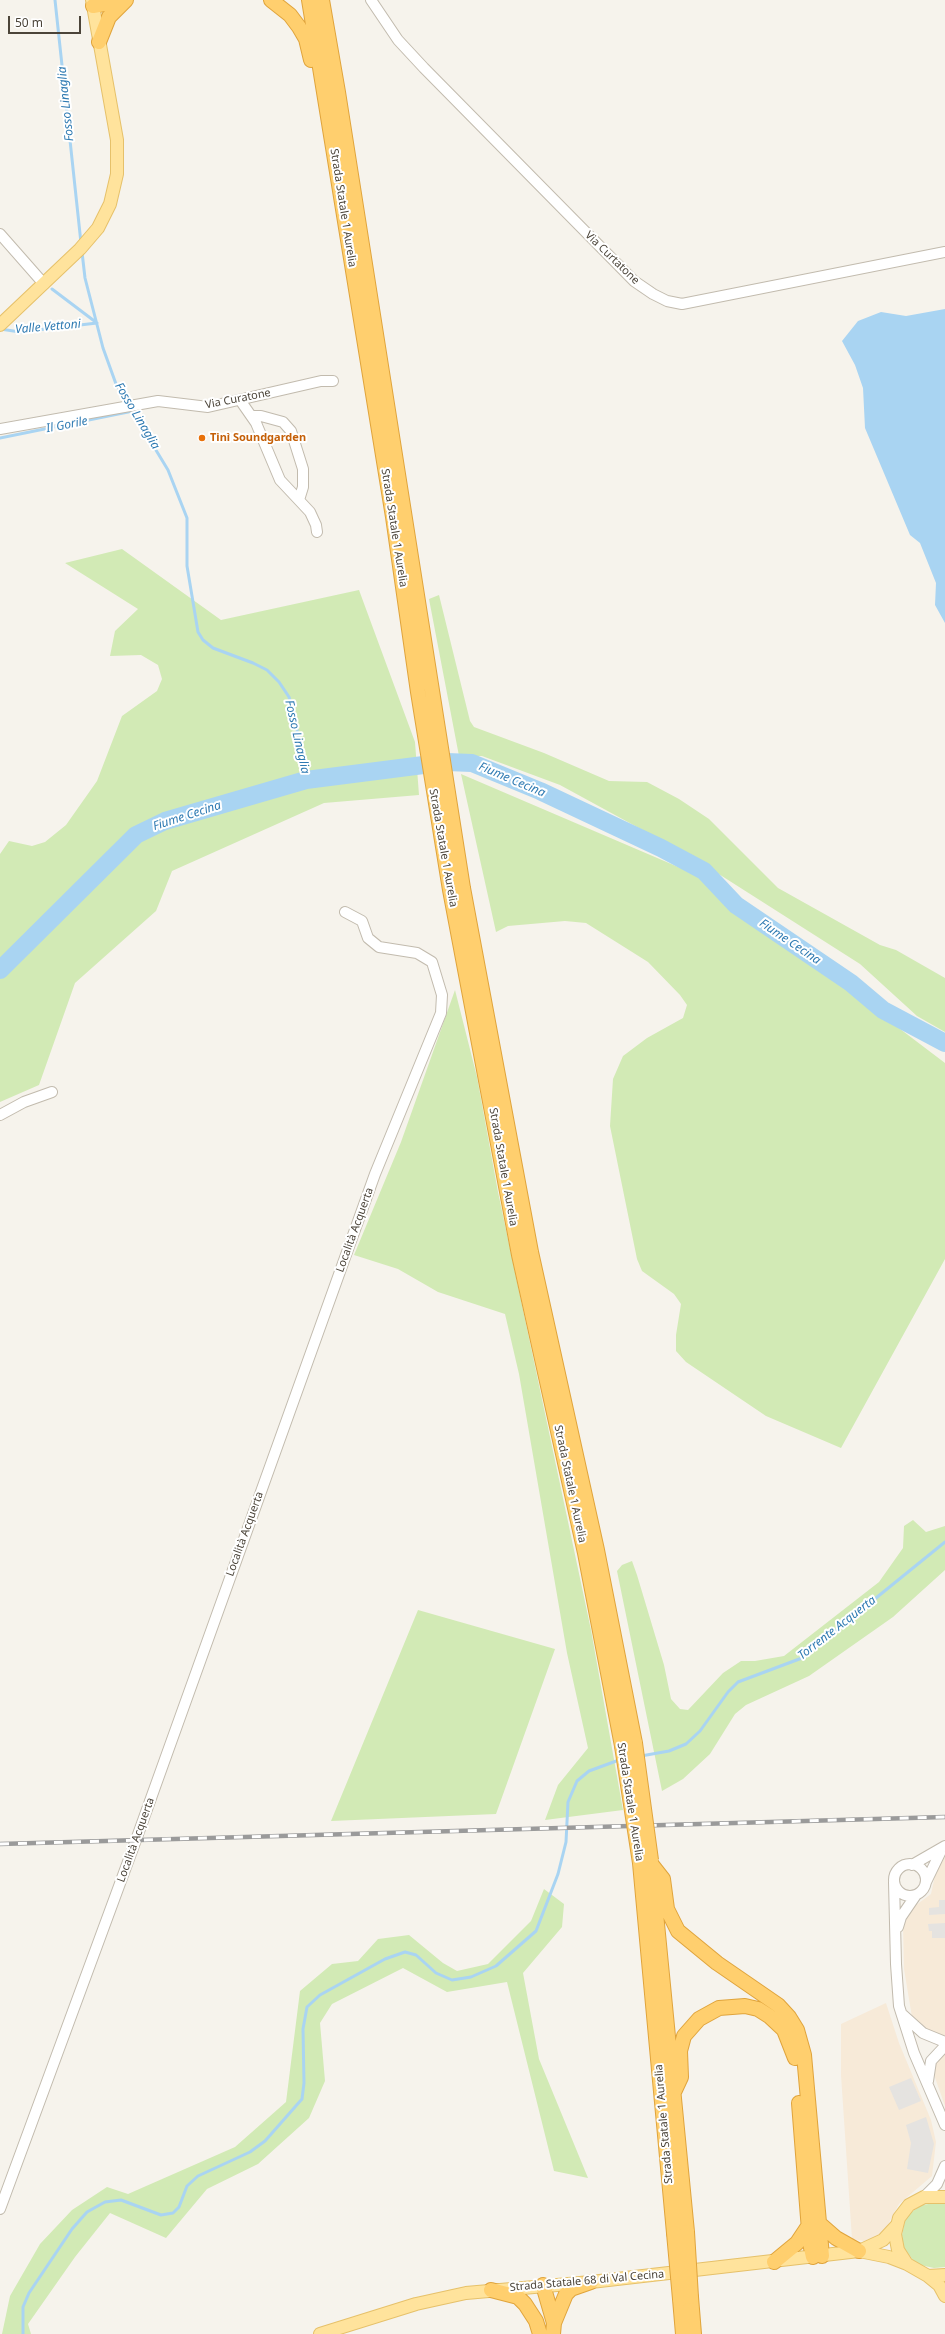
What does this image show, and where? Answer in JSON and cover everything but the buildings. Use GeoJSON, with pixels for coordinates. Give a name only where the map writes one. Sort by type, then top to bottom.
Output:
{"type":"FeatureCollection","features":[{"type":"Feature","properties":{"kind":"highway"},"geometry":{"type":"LineString","coordinates":[[92,3],[127,0]]}},
{"type":"Feature","properties":{"kind":"highway"},"geometry":{"type":"LineString","coordinates":[[99,42],[109,17],[127,0]]}},
{"type":"Feature","properties":{"kind":"highway"},"geometry":{"type":"LineString","coordinates":[[271,0],[290,15],[303,32],[310,55],[316,85],[326,93]]}},
{"type":"Feature","properties":{"kind":"highway","name":"Strada Statale 1 Aurelia"},"geometry":{"type":"LineString","coordinates":[[309,0],[326,93],[393,517],[424,691],[456,889],[599,1588],[648,1863],[674,2092],[685,2298],[683,2334]]}},
{"type":"Feature","properties":{"kind":"highway","name":"Strada Statale 1 Aurelia"},"geometry":{"type":"LineString","coordinates":[[322,0],[386,391],[424,691]]}},
{"type":"Feature","properties":{"kind":"highway"},"geometry":{"type":"LineString","coordinates":[[648,1863],[663,1879],[667,1909],[678,1931],[712,1960],[778,2005],[789,2017],[797,2030],[804,2055],[814,2224],[797,2243],[774,2262]]}},
{"type":"Feature","properties":{"kind":"highway","name":"Strada Statale 1 Aurelia"},"geometry":{"type":"LineString","coordinates":[[648,1863],[681,2233]]}},
{"type":"Feature","properties":{"kind":"highway"},"geometry":{"type":"LineString","coordinates":[[674,2092],[681,2077],[681,2043],[689,2029],[698,2019],[713,2010],[733,2005],[758,2009],[775,2020],[788,2036],[795,2057],[817,2256]]}},
{"type":"Feature","properties":{"kind":"highway"},"geometry":{"type":"LineString","coordinates":[[814,2224],[859,2251]]}},
{"type":"Feature","properties":{"kind":"highway"},"geometry":{"type":"LineString","coordinates":[[553,2329],[566,2294],[571,2289],[591,2282]]}},
{"type":"Feature","properties":{"kind":"highway"},"geometry":{"type":"LineString","coordinates":[[544,2285],[553,2329]]}},
{"type":"Feature","properties":{"kind":"highway"},"geometry":{"type":"LineString","coordinates":[[538,2328],[537,2304],[544,2285]]}},
{"type":"Feature","properties":{"kind":"highway"},"geometry":{"type":"LineString","coordinates":[[491,2290],[518,2297],[525,2304],[538,2328]]}},
{"type":"Feature","properties":{"kind":"highway","name":"Strada Statale 1 Aurelia"},"geometry":{"type":"LineString","coordinates":[[685,2298],[694,2334]]}},
{"type":"Feature","properties":{"kind":"main road"},"geometry":{"type":"LineString","coordinates":[[0,325],[67,262],[91,237],[110,204],[117,174],[118,156],[92,3]]}},
{"type":"Feature","properties":{"kind":"main road"},"geometry":{"type":"LineString","coordinates":[[924,2197],[945,2197]]}},
{"type":"Feature","properties":{"kind":"main road","name":"Strada Statale 68 di Val Cecina"},"geometry":{"type":"LineString","coordinates":[[859,2251],[882,2240],[896,2226],[904,2211],[916,2200],[924,2197]]}},
{"type":"Feature","properties":{"kind":"main road"},"geometry":{"type":"LineString","coordinates":[[896,2226],[896,2242],[898,2250],[907,2264]]}},
{"type":"Feature","properties":{"kind":"main road","name":"Strada Statale 68 di Val Cecina"},"geometry":{"type":"LineString","coordinates":[[320,2334],[443,2297],[491,2290],[591,2282],[859,2251],[889,2257],[907,2264],[928,2276],[939,2286],[945,2296]]}},
{"type":"Feature","properties":{"kind":"main road"},"geometry":{"type":"LineString","coordinates":[[928,2276],[945,2275]]}},
{"type":"Feature","properties":{"kind":"street","name":"Via Curtatone"},"geometry":{"type":"LineString","coordinates":[[371,0],[398,40],[424,68],[634,281],[653,294],[667,301],[682,304],[945,252]]}},
{"type":"Feature","properties":{"kind":"street"},"geometry":{"type":"LineString","coordinates":[[0,234],[44,284]]}},
{"type":"Feature","properties":{"kind":"street","name":"Via Curatone"},"geometry":{"type":"LineString","coordinates":[[0,429],[164,400],[208,407],[321,381],[333,381]]}},
{"type":"Feature","properties":{"kind":"street"},"geometry":{"type":"LineString","coordinates":[[240,400],[252,416],[280,480],[314,518],[317,532]]}},
{"type":"Feature","properties":{"kind":"street"},"geometry":{"type":"LineString","coordinates":[[252,416],[261,416],[283,422],[291,431],[303,469],[299,500]]}},
{"type":"Feature","properties":{"kind":"street","name":"Località Acquerta"},"geometry":{"type":"LineString","coordinates":[[0,2209],[131,1854],[375,1174],[441,1013],[442,995],[432,962],[417,953],[379,947],[368,938],[362,921],[344,912]]}},
{"type":"Feature","properties":{"kind":"street"},"geometry":{"type":"LineString","coordinates":[[0,1115],[24,1102],[52,1092]]}},
{"type":"Feature","properties":{"kind":"street"},"geometry":{"type":"LineString","coordinates":[[943,1848],[912,1864],[900,1868],[895,1874],[894,1882],[899,1999],[902,2014],[914,2053],[945,2125]]}},
{"type":"Feature","properties":{"kind":"street"},"geometry":{"type":"LineString","coordinates":[[896,1936],[901,1917],[916,1895],[922,1890],[943,1848]]}},
{"type":"Feature","properties":{"kind":"street"},"geometry":{"type":"LineString","coordinates":[[912,1864],[922,1870],[926,1882]]}},
{"type":"Feature","properties":{"kind":"street"},"geometry":{"type":"LineString","coordinates":[[894,1882],[900,1893],[908,1896],[916,1895]]}},
{"type":"Feature","properties":{"kind":"street"},"geometry":{"type":"LineString","coordinates":[[902,2014],[923,2033],[945,2042]]}},
{"type":"Feature","properties":{"kind":"street"},"geometry":{"type":"LineString","coordinates":[[928,2087],[928,2069],[931,2061],[945,2046]]}},
{"type":"Feature","properties":{"kind":"street"},"geometry":{"type":"LineString","coordinates":[[924,2197],[937,2184],[945,2171]]}},
{"type":"Feature","properties":{"kind":"shaded area"},"geometry":{"type":"Polygon","coordinates":[[[945,1857],[945,2036],[928,2032],[912,2017],[904,1969],[903,1925],[908,1911],[931,1894],[936,1871],[940,1862],[945,1857]]]}},
{"type":"Feature","properties":{"kind":"shaded area"},"geometry":{"type":"Polygon","coordinates":[[[939,1900],[945,1900],[945,1914],[929,1915],[929,1908],[939,1907],[939,1900]]]}},
{"type":"Feature","properties":{"kind":"shaded area"},"geometry":{"type":"Polygon","coordinates":[[[945,1923],[945,1938],[932,1938],[932,1931],[929,1931],[928,1924],[945,1923]]]}},
{"type":"Feature","properties":{"kind":"shaded area"},"geometry":{"type":"Polygon","coordinates":[[[886,2003],[899,2043],[931,2120],[936,2142],[932,2176],[899,2204],[885,2230],[875,2237],[864,2241],[852,2239],[841,2075],[841,2024],[886,2003]]]}},
{"type":"Feature","properties":{"kind":"shaded area"},"geometry":{"type":"Polygon","coordinates":[[[945,2051],[945,2106],[933,2072],[938,2055],[945,2051]]]}},
{"type":"Feature","properties":{"kind":"shaded area"},"geometry":{"type":"Polygon","coordinates":[[[911,2078],[921,2101],[899,2110],[889,2087],[911,2078]]]}},
{"type":"Feature","properties":{"kind":"shaded area"},"geometry":{"type":"Polygon","coordinates":[[[926,2117],[934,2144],[928,2173],[907,2169],[911,2143],[906,2125],[926,2117]]]}},
{"type":"Feature","properties":{"kind":"green space"},"geometry":{"type":"Polygon","coordinates":[[[122,549],[221,620],[359,590],[415,742],[419,795],[324,803],[172,871],[156,911],[75,983],[39,1085],[0,1102],[0,854],[9,841],[32,846],[45,842],[66,825],[97,781],[122,716],[157,691],[162,679],[158,665],[141,655],[110,656],[115,631],[138,609],[65,563],[122,549]]]}},
{"type":"Feature","properties":{"kind":"green space"},"geometry":{"type":"Polygon","coordinates":[[[439,595],[470,721],[474,727],[544,753],[609,781],[647,782],[679,799],[709,819],[778,888],[880,945],[896,950],[945,978],[945,1032],[917,1016],[860,964],[692,857],[560,785],[482,756],[459,756],[429,599],[439,595]]]}},
{"type":"Feature","properties":{"kind":"green space"},"geometry":{"type":"Polygon","coordinates":[[[461,774],[697,875],[945,1063],[945,1259],[841,1448],[766,1416],[686,1362],[676,1351],[676,1335],[681,1304],[674,1294],[642,1271],[637,1259],[610,1126],[613,1079],[623,1056],[647,1038],[683,1018],[687,1005],[680,995],[648,962],[586,923],[565,921],[508,926],[496,932],[461,774]]]}},
{"type":"Feature","properties":{"kind":"green space"},"geometry":{"type":"Polygon","coordinates":[[[455,990],[477,1077],[498,1192],[591,1630],[623,1810],[545,1820],[558,1785],[588,1748],[567,1653],[519,1374],[505,1314],[438,1292],[398,1269],[354,1255],[401,1142],[455,990]]]}},
{"type":"Feature","properties":{"kind":"green space"},"geometry":{"type":"Polygon","coordinates":[[[913,1520],[926,1532],[945,1526],[945,1570],[893,1617],[809,1676],[746,1705],[735,1714],[710,1754],[683,1779],[662,1791],[617,1571],[622,1565],[632,1561],[664,1665],[671,1699],[680,1709],[688,1710],[723,1673],[741,1661],[755,1661],[784,1656],[879,1582],[903,1548],[904,1526],[913,1520]]]}},
{"type":"Feature","properties":{"kind":"green space"},"geometry":{"type":"Polygon","coordinates":[[[418,1610],[555,1649],[496,1814],[331,1821],[418,1610]]]}},
{"type":"Feature","properties":{"kind":"green space"},"geometry":{"type":"Polygon","coordinates":[[[544,1889],[564,1904],[562,1927],[523,1973],[539,2059],[588,2178],[554,2171],[507,1982],[447,1992],[403,1968],[332,2004],[320,2023],[325,2081],[309,2118],[258,2164],[207,2189],[166,2238],[110,2213],[75,2257],[28,2324],[31,2334],[2,2334],[10,2296],[40,2244],[72,2210],[107,2187],[128,2194],[235,2147],[286,2102],[300,1991],[332,1964],[358,1961],[378,1939],[409,1935],[443,1963],[457,1971],[488,1964],[531,1921],[544,1889]]]}},
{"type":"Feature","properties":{"kind":"green space"},"geometry":{"type":"Polygon","coordinates":[[[935,2203],[945,2204],[945,2267],[934,2268],[920,2265],[913,2260],[904,2248],[902,2235],[905,2221],[910,2213],[922,2205],[935,2203]]]}},
{"type":"Feature","properties":{"kind":"water"},"geometry":{"type":"Polygon","coordinates":[[[945,309],[945,623],[935,605],[936,583],[920,543],[910,535],[865,428],[863,388],[855,365],[842,341],[858,321],[881,312],[906,316],[945,309]]]}},
{"type":"Feature","properties":{"kind":"waterway","name":"Fosso Linaglia"},"geometry":{"type":"LineString","coordinates":[[55,0],[81,243]]}},
{"type":"Feature","properties":{"kind":"waterway","name":"Fosso Linaglia"},"geometry":{"type":"LineString","coordinates":[[82,252],[85,278],[103,348],[116,384],[168,470],[187,518],[187,566],[198,632],[203,640],[213,648],[253,663],[267,670],[279,682],[289,697],[294,714],[306,780]]}},
{"type":"Feature","properties":{"kind":"waterway"},"geometry":{"type":"LineString","coordinates":[[52,289],[97,323]]}},
{"type":"Feature","properties":{"kind":"waterway","name":"Valle Vettoni"},"geometry":{"type":"LineString","coordinates":[[0,329],[20,332],[97,323]]}},
{"type":"Feature","properties":{"kind":"waterway","name":"Il Gorile"},"geometry":{"type":"LineString","coordinates":[[0,438],[133,411]]}},
{"type":"Feature","properties":{"kind":"waterway","name":"Fiume Cecina"},"geometry":{"type":"LineString","coordinates":[[0,970],[136,835],[165,821],[306,780],[447,762],[472,763],[540,791],[661,848],[704,871],[736,905],[851,983],[883,1010],[945,1043]]}},
{"type":"Feature","properties":{"kind":"waterway","name":"Torrente Acquerta"},"geometry":{"type":"LineString","coordinates":[[641,1756],[669,1751],[686,1744],[700,1731],[728,1692],[738,1682],[802,1658],[945,1542]]}},
{"type":"Feature","properties":{"kind":"waterway","name":"Torrente Acquerta"},"geometry":{"type":"LineString","coordinates":[[23,2334],[23,2307],[29,2293],[72,2229],[87,2212],[105,2202],[121,2200],[161,2215],[173,2213],[179,2207],[187,2186],[198,2176],[250,2152],[265,2141],[302,2099],[304,2083],[303,2029],[307,2007],[320,1995],[385,1959],[405,1952],[416,1955],[436,1973],[452,1980],[471,1977],[496,1966],[536,1931],[558,1874],[566,1842],[568,1802],[577,1781],[589,1771],[619,1760]]}},
{"type":"Feature","properties":{"kind":"railway"},"geometry":{"type":"LineString","coordinates":[[0,1844],[945,1817]]}},
{"type":"Feature","properties":{"kind":"place","name":"Tinì Soundgarden"},"geometry":{"type":"Point","coordinates":[202,438]}}]}
